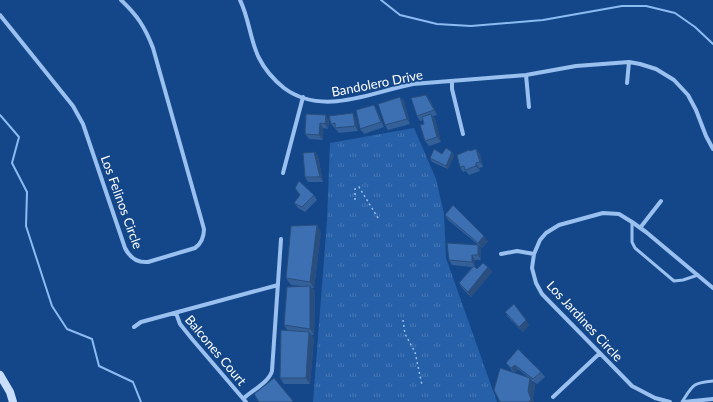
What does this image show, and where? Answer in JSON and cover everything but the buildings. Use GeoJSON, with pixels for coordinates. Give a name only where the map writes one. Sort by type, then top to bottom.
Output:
{"type":"FeatureCollection","features":[{"type":"Feature","properties":{"kind":"street","name":"Los Felinos Circle"},"geometry":{"type":"LineString","coordinates":[[0,15],[73,106],[80,117],[126,251],[134,260],[148,262],[195,248],[203,239],[204,228],[147,31],[139,18],[121,0]]}},
{"type":"Feature","properties":{"kind":"street","name":"Bandolero Drive"},"geometry":{"type":"LineString","coordinates":[[241,1],[254,47],[266,69],[272,77],[287,90],[303,98],[315,101],[335,102],[349,100],[402,86],[526,75],[576,66],[629,62],[656,69],[674,80],[688,95],[713,149]]}},
{"type":"Feature","properties":{"kind":"street"},"geometry":{"type":"LineString","coordinates":[[627,83],[629,62]]}},
{"type":"Feature","properties":{"kind":"street"},"geometry":{"type":"LineString","coordinates":[[526,75],[529,108]]}},
{"type":"Feature","properties":{"kind":"street"},"geometry":{"type":"LineString","coordinates":[[452,81],[452,89],[463,134]]}},
{"type":"Feature","properties":{"kind":"street"},"geometry":{"type":"LineString","coordinates":[[283,173],[303,98]]}},
{"type":"Feature","properties":{"kind":"street"},"geometry":{"type":"LineString","coordinates":[[640,228],[661,202]]}},
{"type":"Feature","properties":{"kind":"street","name":"Los Jardines Circle"},"geometry":{"type":"LineString","coordinates":[[670,402],[655,398],[632,386],[542,294],[533,276],[532,268],[534,254],[540,240],[546,233],[559,225],[603,213],[619,214],[640,228],[713,288]]}},
{"type":"Feature","properties":{"kind":"street","name":"Balcones Court"},"geometry":{"type":"LineString","coordinates":[[176,313],[180,324],[245,400],[270,377],[272,371],[281,239]]}},
{"type":"Feature","properties":{"kind":"street"},"geometry":{"type":"LineString","coordinates":[[501,254],[517,252],[534,254]]}},
{"type":"Feature","properties":{"kind":"street","name":"Balcones Court"},"geometry":{"type":"LineString","coordinates":[[134,327],[142,322],[278,285]]}},
{"type":"Feature","properties":{"kind":"street"},"geometry":{"type":"LineString","coordinates":[[553,397],[600,353]]}},
{"type":"Feature","properties":{"kind":"street"},"geometry":{"type":"LineString","coordinates":[[0,375],[14,402]]}},
{"type":"Feature","properties":{"kind":"street"},"geometry":{"type":"LineString","coordinates":[[683,402],[713,399]]}},
{"type":"Feature","properties":{"kind":"lane"},"geometry":{"type":"LineString","coordinates":[[632,222],[632,242],[635,248],[674,281],[683,280],[698,275]]}},
{"type":"Feature","properties":{"kind":"lane"},"geometry":{"type":"LineString","coordinates":[[683,402],[695,384],[713,381]]}},
{"type":"Feature","properties":{"kind":"path"},"geometry":{"type":"LineString","coordinates":[[355,200],[355,189],[359,187],[378,218]]}},
{"type":"Feature","properties":{"kind":"path"},"geometry":{"type":"LineString","coordinates":[[403,320],[405,334],[415,352],[422,385]]}},
{"type":"Feature","properties":{"kind":"green space"},"geometry":{"type":"Polygon","coordinates":[[[414,128],[436,179],[444,214],[446,258],[497,402],[313,402],[327,221],[330,143],[414,128]]]}},
{"type":"Feature","properties":{"kind":"waterway"},"geometry":{"type":"LineString","coordinates":[[381,0],[400,15],[437,24],[471,26],[543,20],[622,6],[646,6],[675,13],[695,27],[713,44]]}},
{"type":"Feature","properties":{"kind":"waterway"},"geometry":{"type":"LineString","coordinates":[[0,115],[19,137],[12,163],[27,192],[26,226],[52,306],[67,329],[92,339],[99,366],[133,382],[141,402]]}}]}
